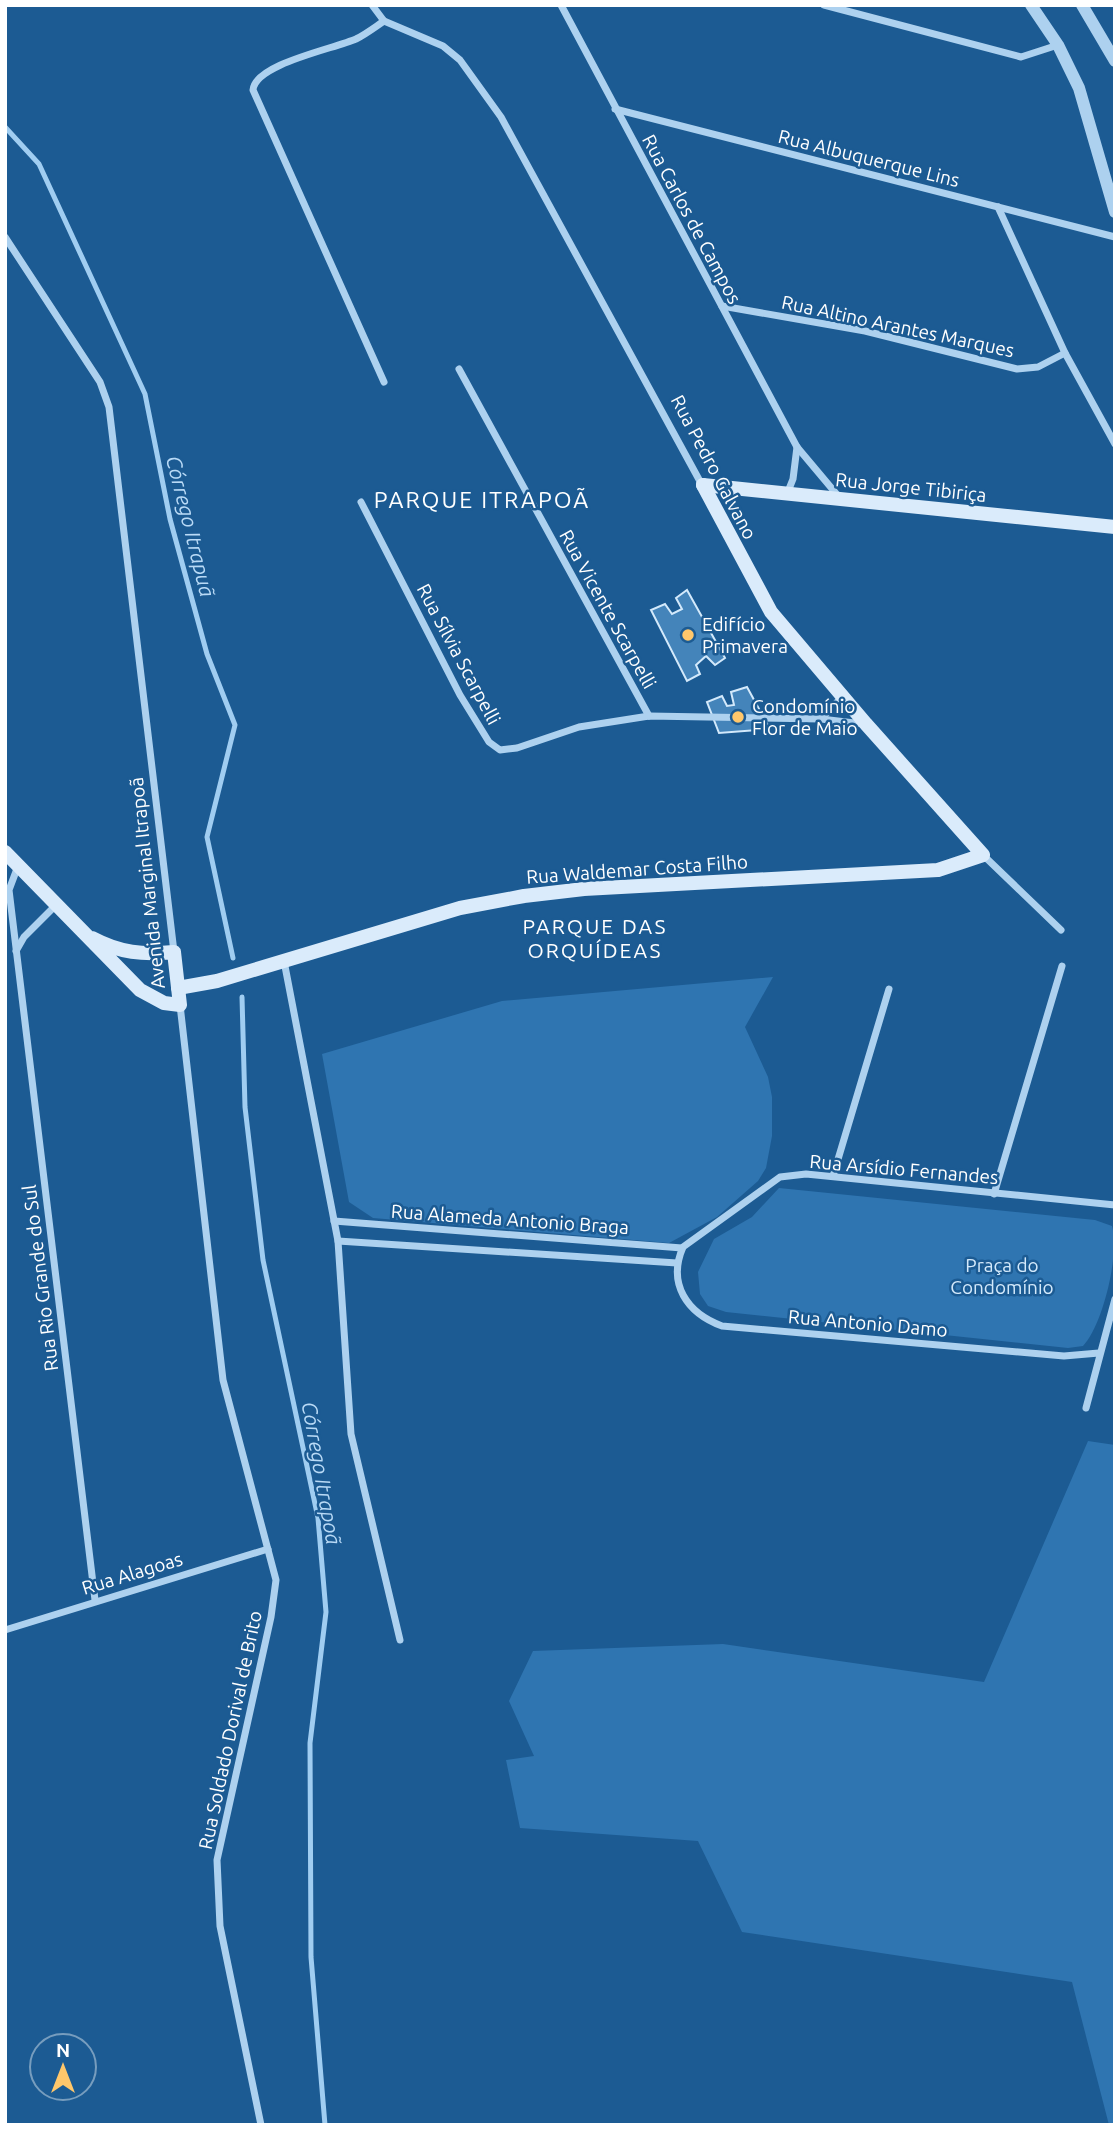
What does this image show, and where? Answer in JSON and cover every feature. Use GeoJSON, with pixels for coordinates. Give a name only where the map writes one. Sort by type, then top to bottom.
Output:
{"type":"FeatureCollection","features":[{"type":"Feature","properties":{"kind":"main road","name":"Rua Jorge Tibiriça"},"geometry":{"type":"LineString","coordinates":[[703,485],[1115,527]]}},
{"type":"Feature","properties":{"kind":"main road","name":"Rua Pedro Galvano"},"geometry":{"type":"LineString","coordinates":[[703,485],[771,612],[842,697],[983,855]]}},
{"type":"Feature","properties":{"kind":"main road"},"geometry":{"type":"LineString","coordinates":[[5,852],[146,995],[164,1003],[180,1005]]}},
{"type":"Feature","properties":{"kind":"main road","name":"Rua Waldemar Costa Filho"},"geometry":{"type":"LineString","coordinates":[[178,988],[217,981],[460,908],[524,896],[584,888],[938,870],[983,855]]}},
{"type":"Feature","properties":{"kind":"main road"},"geometry":{"type":"LineString","coordinates":[[92,938],[124,952],[174,952]]}},
{"type":"Feature","properties":{"kind":"main road","name":"Avenida Marginal Itrapoã"},"geometry":{"type":"LineString","coordinates":[[174,952],[180,1005]]}},
{"type":"Feature","properties":{"kind":"street"},"geometry":{"type":"LineString","coordinates":[[372,5],[384,21],[356,38],[270,71],[254,82],[253,90],[384,382]]}},
{"type":"Feature","properties":{"kind":"street","name":"Rua Carlos de Campos"},"geometry":{"type":"LineString","coordinates":[[561,5],[797,447],[841,499]]}},
{"type":"Feature","properties":{"kind":"street"},"geometry":{"type":"LineString","coordinates":[[824,5],[1021,57],[1058,45]]}},
{"type":"Feature","properties":{"kind":"street"},"geometry":{"type":"LineString","coordinates":[[1031,5],[1058,45],[1079,88],[1115,212]]}},
{"type":"Feature","properties":{"kind":"street"},"geometry":{"type":"LineString","coordinates":[[1082,5],[1115,61]]}},
{"type":"Feature","properties":{"kind":"street","name":"Rua Pedro Galvano"},"geometry":{"type":"LineString","coordinates":[[384,21],[443,46],[460,60],[501,117],[703,485]]}},
{"type":"Feature","properties":{"kind":"street","name":"Rua Albuquerque Lins"},"geometry":{"type":"LineString","coordinates":[[615,109],[1115,237]]}},
{"type":"Feature","properties":{"kind":"street"},"geometry":{"type":"LineString","coordinates":[[998,208],[1065,353],[1115,444]]}},
{"type":"Feature","properties":{"kind":"street","name":"Avenida Marginal Itrapoã"},"geometry":{"type":"LineString","coordinates":[[5,237],[100,382],[110,407],[174,952]]}},
{"type":"Feature","properties":{"kind":"street","name":"Rua Altino Arantes Marques"},"geometry":{"type":"LineString","coordinates":[[722,306],[865,331],[1017,369],[1038,367],[1065,353]]}},
{"type":"Feature","properties":{"kind":"street","name":"Rua Vicente Scarpelli"},"geometry":{"type":"LineString","coordinates":[[458,369],[649,716]]}},
{"type":"Feature","properties":{"kind":"street"},"geometry":{"type":"LineString","coordinates":[[787,494],[793,479],[797,447]]}},
{"type":"Feature","properties":{"kind":"street","name":"Rua Sílvia Scarpelli"},"geometry":{"type":"LineString","coordinates":[[362,502],[460,695],[488,742],[500,750],[517,748],[579,727],[649,716],[821,719],[866,724]]}},
{"type":"Feature","properties":{"kind":"street"},"geometry":{"type":"LineString","coordinates":[[821,719],[842,697]]}},
{"type":"Feature","properties":{"kind":"street","name":"Rua Pedro Galvano"},"geometry":{"type":"LineString","coordinates":[[983,855],[1061,930]]}},
{"type":"Feature","properties":{"kind":"street","name":"Rua Rio Grande do Sul"},"geometry":{"type":"LineString","coordinates":[[18,865],[9,890],[95,1600]]}},
{"type":"Feature","properties":{"kind":"street"},"geometry":{"type":"LineString","coordinates":[[16,952],[24,937],[58,904]]}},
{"type":"Feature","properties":{"kind":"street"},"geometry":{"type":"LineString","coordinates":[[284,961],[338,1241],[351,1434],[400,1640]]}},
{"type":"Feature","properties":{"kind":"street"},"geometry":{"type":"LineString","coordinates":[[994,1194],[1062,966]]}},
{"type":"Feature","properties":{"kind":"street"},"geometry":{"type":"LineString","coordinates":[[833,1176],[889,989]]}},
{"type":"Feature","properties":{"kind":"street","name":"Avenida Marginal Itrapoã"},"geometry":{"type":"LineString","coordinates":[[180,1005],[223,1380],[268,1549]]}},
{"type":"Feature","properties":{"kind":"street","name":"Rua Arsídio Fernandes"},"geometry":{"type":"LineString","coordinates":[[682,1248],[780,1177],[833,1176],[1115,1205]]}},
{"type":"Feature","properties":{"kind":"street","name":"Rua Alameda Antonio Braga"},"geometry":{"type":"LineString","coordinates":[[334,1221],[682,1248]]}},
{"type":"Feature","properties":{"kind":"street","name":"Rua Alameda Antonio Braga"},"geometry":{"type":"LineString","coordinates":[[338,1241],[677,1261]]}},
{"type":"Feature","properties":{"kind":"street"},"geometry":{"type":"LineString","coordinates":[[677,1261],[682,1248]]}},
{"type":"Feature","properties":{"kind":"street","name":"Rua Antonio Damo"},"geometry":{"type":"LineString","coordinates":[[677,1261],[678,1287],[694,1311],[722,1326],[1064,1356],[1099,1353]]}},
{"type":"Feature","properties":{"kind":"street"},"geometry":{"type":"LineString","coordinates":[[1086,1408],[1115,1299]]}},
{"type":"Feature","properties":{"kind":"street","name":"Rua Alagoas"},"geometry":{"type":"LineString","coordinates":[[5,1630],[95,1600],[268,1549]]}},
{"type":"Feature","properties":{"kind":"street","name":"Rua Soldado Dorival de Brito"},"geometry":{"type":"LineString","coordinates":[[261,2125],[220,1926],[217,1871],[271,1616],[276,1580],[268,1549]]}},
{"type":"Feature","properties":{"kind":"green space"},"geometry":{"type":"Polygon","coordinates":[[[773,977],[745,1027],[768,1077],[772,1097],[772,1136],[766,1168],[758,1181],[717,1217],[669,1243],[373,1218],[349,1202],[322,1054],[502,1001],[773,977]]]}},
{"type":"Feature","properties":{"kind":"green space","name":"Praça do Condomínio"},"geometry":{"type":"Polygon","coordinates":[[[779,1188],[1095,1220],[1112,1226],[1112,1270],[1097,1322],[1083,1346],[1068,1348],[726,1312],[708,1306],[700,1294],[698,1272],[714,1239],[752,1217],[779,1188]]]}},
{"type":"Feature","properties":{"kind":"green space"},"geometry":{"type":"Polygon","coordinates":[[[1088,1441],[1115,1445],[1115,2125],[1109,2125],[1072,1982],[742,1932],[698,1841],[520,1828],[506,1760],[534,1756],[509,1701],[533,1651],[723,1644],[984,1682],[1088,1441]]]}},
{"type":"Feature","properties":{"kind":"building","name":"Edifício Primavera"},"geometry":{"type":"Polygon","coordinates":[[[687,590],[725,658],[715,665],[706,656],[696,665],[700,674],[687,681],[651,610],[665,604],[672,614],[682,609],[676,598],[687,590]]]}},
{"type":"Feature","properties":{"kind":"building","name":"Condomínio Flor de Maio"},"geometry":{"type":"Polygon","coordinates":[[[747,687],[770,729],[719,733],[707,702],[722,696],[727,706],[734,705],[731,692],[747,687]]]}},
{"type":"Feature","properties":{"kind":"waterway","name":"Córrego Itrapuã"},"geometry":{"type":"LineString","coordinates":[[5,127],[39,164],[145,394],[170,519],[207,654],[235,725],[207,837],[233,958]]}},
{"type":"Feature","properties":{"kind":"waterway","name":"Córrego Itrapoã"},"geometry":{"type":"LineString","coordinates":[[242,997],[245,1107],[263,1260],[318,1518],[326,1612],[310,1743],[311,1957],[325,2125]]}},
{"type":"Feature","properties":{"kind":"place","name":"Edifício Primavera"},"geometry":{"type":"Point","coordinates":[688,635]}},
{"type":"Feature","properties":{"kind":"place","name":"Condomínio Flor de Maio"},"geometry":{"type":"Point","coordinates":[738,717]}},
{"type":"Feature","properties":{"kind":"district","name":"PARQUE ITRAPOÃ"},"geometry":{"type":"Point","coordinates":[482,499]}},
{"type":"Feature","properties":{"kind":"district","name":"PARQUE DAS ORQUÍDEAS"},"geometry":{"type":"Point","coordinates":[595,938]}}]}
